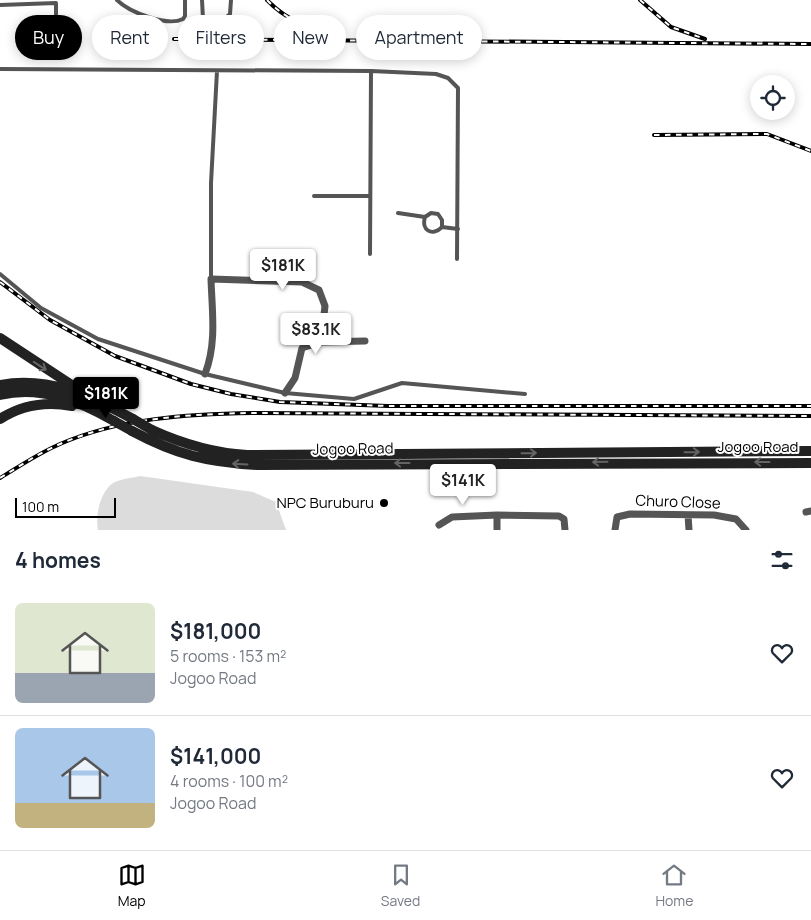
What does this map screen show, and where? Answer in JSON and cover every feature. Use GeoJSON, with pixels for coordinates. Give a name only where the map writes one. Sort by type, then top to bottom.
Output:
{"type":"FeatureCollection","features":[{"type":"Feature","properties":{"kind":"main road"},"geometry":{"type":"LineString","coordinates":[[0,338],[91,397]]}},
{"type":"Feature","properties":{"kind":"main road","name":"Jogoo Road"},"geometry":{"type":"LineString","coordinates":[[0,385],[17,383],[50,384],[91,397],[152,430],[186,444],[220,452],[248,454],[811,451]]}},
{"type":"Feature","properties":{"kind":"main road","name":"Jogoo Road"},"geometry":{"type":"LineString","coordinates":[[0,395],[40,392],[70,400],[95,410],[158,445],[190,456],[257,465],[811,463]]}},
{"type":"Feature","properties":{"kind":"main road"},"geometry":{"type":"LineString","coordinates":[[0,419],[20,408],[51,403],[95,410]]}},
{"type":"Feature","properties":{"kind":"street"},"geometry":{"type":"LineString","coordinates":[[205,374],[214,340],[210,279],[302,282],[320,290],[325,306],[321,342]]}},
{"type":"Feature","properties":{"kind":"street"},"geometry":{"type":"LineString","coordinates":[[285,393],[295,378],[302,348],[321,342],[365,341]]}},
{"type":"Feature","properties":{"kind":"street"},"geometry":{"type":"LineString","coordinates":[[497,514],[497,530]]}},
{"type":"Feature","properties":{"kind":"street"},"geometry":{"type":"LineString","coordinates":[[439,525],[452,517],[497,514],[561,517],[564,519],[565,530]]}},
{"type":"Feature","properties":{"kind":"street","name":"Churo Close"},"geometry":{"type":"LineString","coordinates":[[615,530],[618,517],[623,514],[731,518],[739,521],[746,530]]}},
{"type":"Feature","properties":{"kind":"street"},"geometry":{"type":"LineString","coordinates":[[688,515],[689,530]]}},
{"type":"Feature","properties":{"kind":"lane"},"geometry":{"type":"LineString","coordinates":[[117,0],[134,13],[171,21],[183,19],[185,16],[185,0]]}},
{"type":"Feature","properties":{"kind":"lane"},"geometry":{"type":"LineString","coordinates":[[202,0],[203,19],[222,21],[230,14],[231,0]]}},
{"type":"Feature","properties":{"kind":"lane"},"geometry":{"type":"LineString","coordinates":[[0,5],[24,2],[56,3],[56,15]]}},
{"type":"Feature","properties":{"kind":"lane"},"geometry":{"type":"LineString","coordinates":[[0,68],[371,71],[436,74],[448,78],[458,88],[457,259]]}},
{"type":"Feature","properties":{"kind":"lane"},"geometry":{"type":"LineString","coordinates":[[210,279],[211,183],[217,71]]}},
{"type":"Feature","properties":{"kind":"lane"},"geometry":{"type":"LineString","coordinates":[[370,254],[371,71]]}},
{"type":"Feature","properties":{"kind":"lane"},"geometry":{"type":"LineString","coordinates":[[314,196],[370,196]]}},
{"type":"Feature","properties":{"kind":"lane"},"geometry":{"type":"LineString","coordinates":[[398,213],[425,217]]}},
{"type":"Feature","properties":{"kind":"lane"},"geometry":{"type":"LineString","coordinates":[[431,213],[438,214],[442,220],[442,227],[438,232],[431,232],[425,229],[423,223],[425,217],[431,213]]}},
{"type":"Feature","properties":{"kind":"lane"},"geometry":{"type":"LineString","coordinates":[[442,227],[458,229]]}},
{"type":"Feature","properties":{"kind":"lane"},"geometry":{"type":"LineString","coordinates":[[0,274],[41,308],[98,338],[205,374],[285,393],[354,399],[402,383],[525,394]]}},
{"type":"Feature","properties":{"kind":"shaded area"},"geometry":{"type":"Polygon","coordinates":[[[140,476],[253,492],[276,502],[286,530],[98,530],[97,518],[100,505],[108,487],[119,480],[140,476]]]}},
{"type":"Feature","properties":{"kind":"railway"},"geometry":{"type":"LineString","coordinates":[[267,0],[285,15]]}},
{"type":"Feature","properties":{"kind":"railway"},"geometry":{"type":"LineString","coordinates":[[640,0],[671,27],[705,39]]}},
{"type":"Feature","properties":{"kind":"railway"},"geometry":{"type":"LineString","coordinates":[[174,39],[811,44]]}},
{"type":"Feature","properties":{"kind":"railway"},"geometry":{"type":"LineString","coordinates":[[654,135],[767,134],[811,151]]}},
{"type":"Feature","properties":{"kind":"railway"},"geometry":{"type":"LineString","coordinates":[[0,282],[50,320],[115,356],[191,384],[231,394],[280,402],[388,406],[811,406]]}},
{"type":"Feature","properties":{"kind":"railway"},"geometry":{"type":"LineString","coordinates":[[0,478],[45,451],[83,435],[130,423],[179,416],[253,413],[811,416]]}},
{"type":"Feature","properties":{"kind":"place","name":"NPC Buruburu"},"geometry":{"type":"Point","coordinates":[384,503]}}]}
